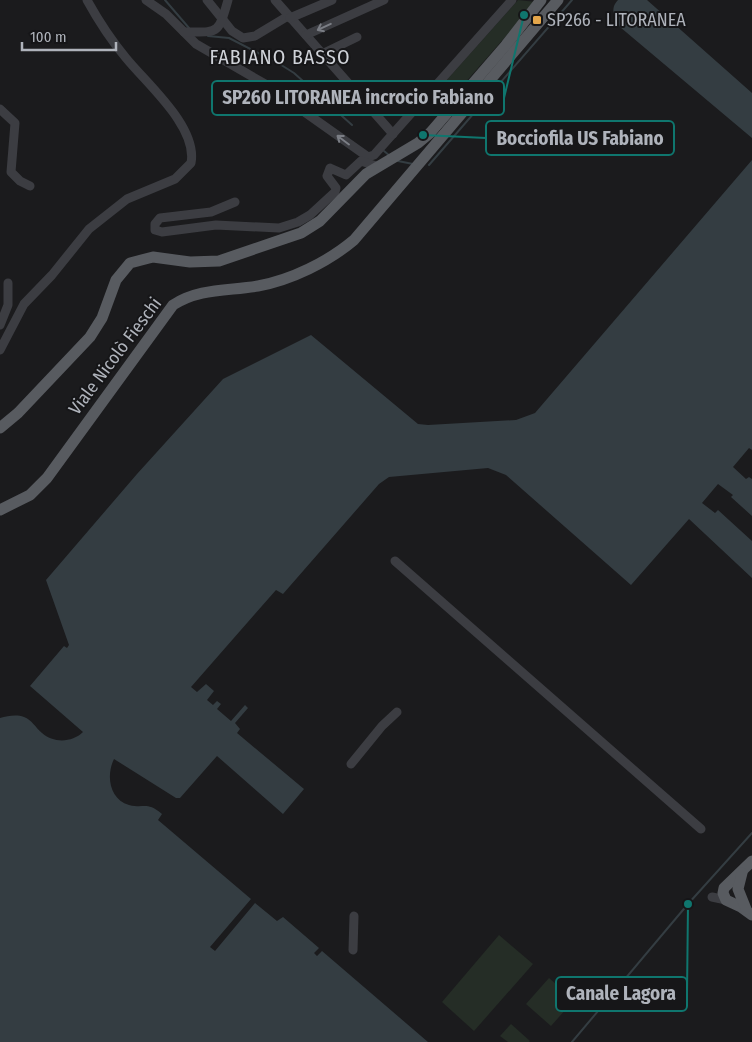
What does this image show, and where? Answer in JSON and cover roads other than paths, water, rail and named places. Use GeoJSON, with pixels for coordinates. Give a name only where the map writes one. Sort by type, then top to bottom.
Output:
{"type":"FeatureCollection","features":[{"type":"Feature","properties":{"kind":"main road"},"geometry":{"type":"LineString","coordinates":[[0,428],[18,414],[90,337],[102,318],[116,280],[130,263],[153,257],[190,262],[219,261],[301,233],[320,221],[376,166],[418,143],[430,133],[541,0]]}},
{"type":"Feature","properties":{"kind":"main road","name":"Viale Nicolò Fieschi"},"geometry":{"type":"LineString","coordinates":[[0,510],[30,495],[47,478],[172,305],[193,295],[214,290],[269,283],[321,262],[354,240],[558,0]]}},
{"type":"Feature","properties":{"kind":"main road"},"geometry":{"type":"LineString","coordinates":[[749,865],[731,894],[751,914]]}},
{"type":"Feature","properties":{"kind":"street"},"geometry":{"type":"LineString","coordinates":[[0,350],[24,304],[52,275],[89,229],[127,199],[175,178],[190,166],[192,157],[190,145],[182,124],[124,57],[87,0]]}},
{"type":"Feature","properties":{"kind":"street"},"geometry":{"type":"LineString","coordinates":[[146,0],[188,32],[196,44],[265,84],[366,157],[374,155],[512,0]]}},
{"type":"Feature","properties":{"kind":"street"},"geometry":{"type":"LineString","coordinates":[[207,0],[238,36],[250,38],[289,17],[332,0]]}},
{"type":"Feature","properties":{"kind":"street"},"geometry":{"type":"LineString","coordinates":[[188,32],[213,32],[220,26],[223,20],[228,0]]}},
{"type":"Feature","properties":{"kind":"street"},"geometry":{"type":"LineString","coordinates":[[275,0],[393,134]]}},
{"type":"Feature","properties":{"kind":"street"},"geometry":{"type":"LineString","coordinates":[[306,35],[384,0]]}},
{"type":"Feature","properties":{"kind":"street"},"geometry":{"type":"LineString","coordinates":[[322,54],[357,37]]}},
{"type":"Feature","properties":{"kind":"street"},"geometry":{"type":"LineString","coordinates":[[0,109],[15,123],[12,172],[20,181],[30,186]]}},
{"type":"Feature","properties":{"kind":"street"},"geometry":{"type":"LineString","coordinates":[[235,202],[226,207],[203,214],[160,218],[155,224],[156,230],[162,232],[216,225],[269,229],[284,227],[310,214],[335,192],[336,188],[327,176],[330,168],[346,175],[361,160],[376,166]]}},
{"type":"Feature","properties":{"kind":"street"},"geometry":{"type":"LineString","coordinates":[[0,325],[8,305],[8,282]]}},
{"type":"Feature","properties":{"kind":"street"},"geometry":{"type":"LineString","coordinates":[[395,561],[701,829]]}},
{"type":"Feature","properties":{"kind":"street"},"geometry":{"type":"LineString","coordinates":[[351,764],[382,726],[397,712]]}},
{"type":"Feature","properties":{"kind":"street"},"geometry":{"type":"LineString","coordinates":[[354,916],[354,950]]}},
{"type":"Feature","properties":{"kind":"waterway"},"geometry":{"type":"LineString","coordinates":[[165,0],[189,28]]}},
{"type":"Feature","properties":{"kind":"waterway"},"geometry":{"type":"LineString","coordinates":[[429,165],[572,0]]}},
{"type":"Feature","properties":{"kind":"waterway"},"geometry":{"type":"LineString","coordinates":[[208,36],[229,38],[278,63],[294,73],[352,125]]}},
{"type":"Feature","properties":{"kind":"waterway"},"geometry":{"type":"LineString","coordinates":[[384,151],[390,156]]}},
{"type":"Feature","properties":{"kind":"waterway"},"geometry":{"type":"LineString","coordinates":[[398,161],[413,164]]}},
{"type":"Feature","properties":{"kind":"waterway"},"geometry":{"type":"LineString","coordinates":[[572,1042],[688,904],[752,833]]}},
{"type":"Feature","properties":{"kind":"place","name":"SP260 LITORANEA incrocio Fabiano"},"geometry":{"type":"Point","coordinates":[524,15]}},
{"type":"Feature","properties":{"kind":"place","name":"SP266 - LITORANEA"},"geometry":{"type":"Point","coordinates":[537,20]}},
{"type":"Feature","properties":{"kind":"place","name":"Bocciofila US Fabiano"},"geometry":{"type":"Point","coordinates":[423,135]}},
{"type":"Feature","properties":{"kind":"place","name":"Canale Lagora"},"geometry":{"type":"Point","coordinates":[688,904]}},
{"type":"Feature","properties":{"kind":"district","name":"FABIANO BASSO"},"geometry":{"type":"Point","coordinates":[280,57]}}]}
